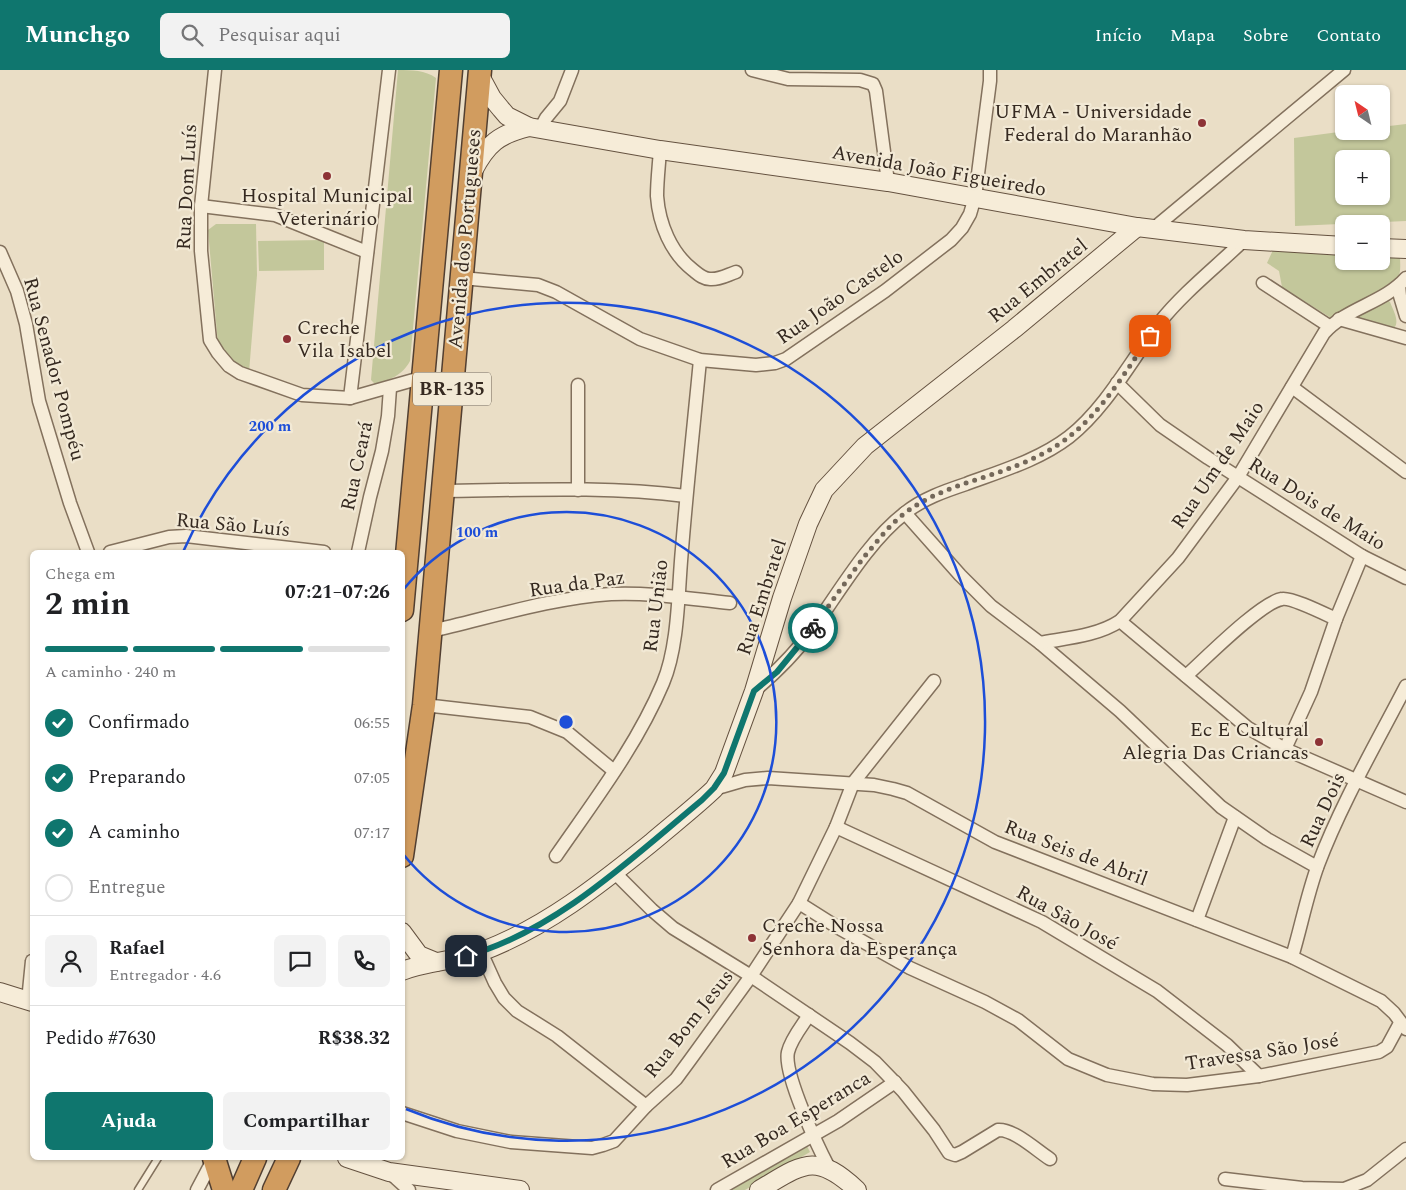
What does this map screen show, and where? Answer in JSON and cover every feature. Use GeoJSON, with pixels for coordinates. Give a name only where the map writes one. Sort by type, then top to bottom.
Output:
{"type":"FeatureCollection","features":[{"type":"Feature","properties":{"kind":"highway","name":"Avenida dos Portugueses"},"geometry":{"type":"LineString","coordinates":[[405,578],[424,377],[449,71]]}},
{"type":"Feature","properties":{"kind":"highway","name":"Avenida dos Portugueses"},"geometry":{"type":"LineString","coordinates":[[405,835],[424,704],[480,72]]}},
{"type":"Feature","properties":{"kind":"highway"},"geometry":{"type":"LineString","coordinates":[[418,442],[423,479],[414,567],[415,573],[420,578],[436,574]]}},
{"type":"Feature","properties":{"kind":"highway"},"geometry":{"type":"LineString","coordinates":[[215,1160],[224,1190]]}},
{"type":"Feature","properties":{"kind":"highway"},"geometry":{"type":"LineString","coordinates":[[241,1190],[254,1160]]}},
{"type":"Feature","properties":{"kind":"highway"},"geometry":{"type":"LineString","coordinates":[[274,1190],[288,1160]]}},
{"type":"Feature","properties":{"kind":"main road","name":"Avenida João Figueiredo"},"geometry":{"type":"LineString","coordinates":[[480,72],[492,98],[501,109],[508,116],[535,128],[660,150],[888,182],[1145,228],[1244,240],[1335,245]]}},
{"type":"Feature","properties":{"kind":"main road","name":"Avenida João Figueiredo"},"geometry":{"type":"LineString","coordinates":[[471,174],[485,150],[493,142],[504,135],[535,128]]}},
{"type":"Feature","properties":{"kind":"main road","name":"Rua Embratel"},"geometry":{"type":"LineString","coordinates":[[405,970],[481,952],[533,928],[570,906],[615,873],[714,788],[724,773],[754,691],[782,598],[808,524],[824,490],[865,446],[1145,228]]}},
{"type":"Feature","properties":{"kind":"main road"},"geometry":{"type":"LineString","coordinates":[[1390,248],[1406,248]]}},
{"type":"Feature","properties":{"kind":"main road"},"geometry":{"type":"LineString","coordinates":[[405,936],[419,955],[436,962]]}},
{"type":"Feature","properties":{"kind":"main road"},"geometry":{"type":"LineString","coordinates":[[0,992],[30,1001]]}},
{"type":"Feature","properties":{"kind":"main road"},"geometry":{"type":"LineString","coordinates":[[353,1160],[388,1172],[520,1190]]}},
{"type":"Feature","properties":{"kind":"main road"},"geometry":{"type":"LineString","coordinates":[[759,1190],[801,1166],[829,1168],[857,1190]]}},
{"type":"Feature","properties":{"kind":"street","name":"Rua Dom Luís"},"geometry":{"type":"LineString","coordinates":[[214,70],[201,206],[201,251],[210,340],[218,353],[229,366],[240,373],[302,395],[350,398],[424,377]]}},
{"type":"Feature","properties":{"kind":"street"},"geometry":{"type":"LineString","coordinates":[[350,398],[389,70]]}},
{"type":"Feature","properties":{"kind":"street"},"geometry":{"type":"LineString","coordinates":[[535,128],[560,101],[572,70]]}},
{"type":"Feature","properties":{"kind":"street"},"geometry":{"type":"LineString","coordinates":[[752,70],[860,80],[873,84],[876,91],[888,182]]}},
{"type":"Feature","properties":{"kind":"street","name":"Rua João Castelo"},"geometry":{"type":"LineString","coordinates":[[462,278],[547,288],[640,338],[700,360],[756,365],[775,363],[786,359],[884,291],[951,240],[962,228],[970,214],[975,198],[990,70]]}},
{"type":"Feature","properties":{"kind":"street","name":"Rua Embratel"},"geometry":{"type":"LineString","coordinates":[[1145,228],[1344,70]]}},
{"type":"Feature","properties":{"kind":"street"},"geometry":{"type":"LineString","coordinates":[[660,150],[657,196],[668,238],[676,254],[685,264],[708,279],[721,278],[736,272]]}},
{"type":"Feature","properties":{"kind":"street"},"geometry":{"type":"LineString","coordinates":[[201,206],[275,215],[367,252]]}},
{"type":"Feature","properties":{"kind":"street"},"geometry":{"type":"LineString","coordinates":[[754,691],[777,672],[808,635],[842,586],[876,543],[905,513],[943,492],[1014,467],[1069,437],[1094,412],[1117,383],[1161,321],[1244,240]]}},
{"type":"Feature","properties":{"kind":"street","name":"Rua Senador Pompéu"},"geometry":{"type":"LineString","coordinates":[[0,252],[17,291],[26,324],[39,401],[70,503],[87,550]]}},
{"type":"Feature","properties":{"kind":"street"},"geometry":{"type":"LineString","coordinates":[[1402,282],[1400,296],[1406,316]]}},
{"type":"Feature","properties":{"kind":"street","name":"Rua Um de Maio"},"geometry":{"type":"LineString","coordinates":[[1040,643],[1100,631],[1120,621],[1178,558],[1238,477],[1318,342],[1334,323],[1374,301],[1402,282]]}},
{"type":"Feature","properties":{"kind":"street"},"geometry":{"type":"LineString","coordinates":[[1263,283],[1334,323],[1406,338]]}},
{"type":"Feature","properties":{"kind":"street","name":"Rua União"},"geometry":{"type":"LineString","coordinates":[[556,856],[614,771],[645,720],[664,681],[675,636],[686,496],[700,360]]}},
{"type":"Feature","properties":{"kind":"street","name":"Rua Dois de Maio"},"geometry":{"type":"LineString","coordinates":[[1117,383],[1160,425],[1362,556],[1406,578]]}},
{"type":"Feature","properties":{"kind":"street"},"geometry":{"type":"LineString","coordinates":[[578,385],[578,490]]}},
{"type":"Feature","properties":{"kind":"street"},"geometry":{"type":"LineString","coordinates":[[1292,387],[1406,472]]}},
{"type":"Feature","properties":{"kind":"street","name":"Rua Ceará"},"geometry":{"type":"LineString","coordinates":[[358,550],[382,451],[388,416],[390,388]]}},
{"type":"Feature","properties":{"kind":"street"},"geometry":{"type":"LineString","coordinates":[[443,491],[578,490],[646,492],[686,496]]}},
{"type":"Feature","properties":{"kind":"street"},"geometry":{"type":"LineString","coordinates":[[905,513],[960,575],[991,606],[1040,643],[1120,711],[1221,807],[1267,839],[1317,867]]}},
{"type":"Feature","properties":{"kind":"street","name":"Rua São Luís"},"geometry":{"type":"LineString","coordinates":[[118,550],[169,537],[186,536],[307,550]]}},
{"type":"Feature","properties":{"kind":"street"},"geometry":{"type":"LineString","coordinates":[[1285,749],[1311,692],[1336,618],[1362,556]]}},
{"type":"Feature","properties":{"kind":"street","name":"Rua da Paz"},"geometry":{"type":"LineString","coordinates":[[431,631],[560,602],[610,594],[634,594],[730,603]]}},
{"type":"Feature","properties":{"kind":"street"},"geometry":{"type":"LineString","coordinates":[[1186,676],[1257,612],[1274,601],[1283,598],[1291,600],[1336,618]]}},
{"type":"Feature","properties":{"kind":"street"},"geometry":{"type":"LineString","coordinates":[[1120,621],[1248,728],[1285,749],[1406,802]]}},
{"type":"Feature","properties":{"kind":"street","name":"Rua Bom Jesus"},"geometry":{"type":"LineString","coordinates":[[405,1114],[457,1131],[511,1142],[592,1148],[614,1140],[646,1106],[676,1079],[751,976],[800,903],[836,828],[853,783],[934,681]]}},
{"type":"Feature","properties":{"kind":"street","name":"Rua Dois"},"geometry":{"type":"LineString","coordinates":[[1292,957],[1317,867],[1358,780],[1406,686]]}},
{"type":"Feature","properties":{"kind":"street"},"geometry":{"type":"LineString","coordinates":[[424,704],[530,717],[567,732],[614,771]]}},
{"type":"Feature","properties":{"kind":"street","name":"Rua Seis de Abril"},"geometry":{"type":"LineString","coordinates":[[714,788],[745,780],[768,778],[853,783],[894,788],[907,793],[995,842],[1292,957],[1381,1002],[1394,1013],[1403,1026]]}},
{"type":"Feature","properties":{"kind":"street"},"geometry":{"type":"LineString","coordinates":[[1198,920],[1235,817]]}},
{"type":"Feature","properties":{"kind":"street","name":"Rua São José"},"geometry":{"type":"LineString","coordinates":[[836,828],[1042,922],[1157,991],[1227,1045],[1258,1076]]}},
{"type":"Feature","properties":{"kind":"street"},"geometry":{"type":"LineString","coordinates":[[615,873],[652,910],[674,928],[751,976],[875,1062],[895,1082],[934,1130],[949,1153],[956,1155],[998,1130],[1004,1130],[1050,1159]]}},
{"type":"Feature","properties":{"kind":"street","name":"Travessa São José"},"geometry":{"type":"LineString","coordinates":[[800,903],[837,927],[910,968],[985,1002],[1018,1020],[1068,1059],[1107,1075],[1153,1084],[1188,1085],[1258,1076],[1379,1052],[1387,1047],[1403,1026]]}},
{"type":"Feature","properties":{"kind":"street"},"geometry":{"type":"LineString","coordinates":[[481,952],[504,998],[518,1011],[557,1036],[646,1106]]}},
{"type":"Feature","properties":{"kind":"street"},"geometry":{"type":"LineString","coordinates":[[809,1015],[793,1039],[788,1053],[791,1075],[812,1135],[829,1168]]}},
{"type":"Feature","properties":{"kind":"street","name":"Rua Boa Esperanca"},"geometry":{"type":"LineString","coordinates":[[717,1190],[838,1122],[895,1082]]}},
{"type":"Feature","properties":{"kind":"street"},"geometry":{"type":"LineString","coordinates":[[1226,1179],[1302,1188],[1344,1189],[1367,1180],[1406,1150]]}},
{"type":"Feature","properties":{"kind":"street"},"geometry":{"type":"LineString","coordinates":[[197,1190],[213,1160]]}},
{"type":"Feature","properties":{"kind":"street"},"geometry":{"type":"LineString","coordinates":[[388,1172],[409,1190]]}},
{"type":"Feature","properties":{"kind":"lane"},"geometry":{"type":"LineString","coordinates":[[138,1190],[157,1160]]}},
{"type":"Feature","properties":{"kind":"green space"},"geometry":{"type":"Polygon","coordinates":[[[398,70],[423,72],[436,78],[410,361],[399,374],[376,385],[371,380],[398,70]]]}},
{"type":"Feature","properties":{"kind":"green space"},"geometry":{"type":"Polygon","coordinates":[[[1406,124],[1406,221],[1390,222],[1390,215],[1335,215],[1335,224],[1295,226],[1294,138],[1335,132],[1335,140],[1390,140],[1390,126],[1406,124]]]}},
{"type":"Feature","properties":{"kind":"green space"},"geometry":{"type":"Polygon","coordinates":[[[216,224],[256,224],[257,275],[249,372],[237,367],[218,344],[208,230],[216,224]]]}},
{"type":"Feature","properties":{"kind":"green space"},"geometry":{"type":"Polygon","coordinates":[[[324,240],[324,270],[259,271],[258,241],[324,240]]]}},
{"type":"Feature","properties":{"kind":"green space"},"geometry":{"type":"Polygon","coordinates":[[[1273,250],[1335,253],[1335,270],[1390,270],[1390,255],[1400,255],[1400,273],[1394,281],[1378,292],[1331,318],[1282,287],[1279,271],[1267,263],[1273,250]]]}},
{"type":"Feature","properties":{"kind":"green space"},"geometry":{"type":"Polygon","coordinates":[[[1387,300],[1390,302],[1396,316],[1396,323],[1393,329],[1360,321],[1358,315],[1387,300]]]}},
{"type":"Feature","properties":{"kind":"green space"},"geometry":{"type":"Polygon","coordinates":[[[806,1144],[810,1152],[745,1190],[726,1190],[806,1144]]]}},
{"type":"Feature","properties":{"kind":"way so far"},"geometry":{"type":"LineString","coordinates":[[813,628],[842,586],[882,535],[905,513],[943,492],[1014,467],[1069,437],[1094,412],[1150,336]]}},
{"type":"Feature","properties":{"kind":"place","name":"UFMA - Universidade Federal do Maranhão"},"geometry":{"type":"Point","coordinates":[1202,123]}},
{"type":"Feature","properties":{"kind":"place","name":"Hospital Municipal Veterinário"},"geometry":{"type":"Point","coordinates":[327,176]}},
{"type":"Feature","properties":{"kind":"place","name":"Creche Vila Isabel"},"geometry":{"type":"Point","coordinates":[287,339]}},
{"type":"Feature","properties":{"kind":"place","name":"Ec E Cultural Alegria Das Criancas"},"geometry":{"type":"Point","coordinates":[1319,742]}},
{"type":"Feature","properties":{"kind":"place","name":"Creche Nossa Senhora da Esperança"},"geometry":{"type":"Point","coordinates":[752,938]}},
{"type":"Feature","properties":{"kind":"route"},"geometry":{"type":"LineString","coordinates":[[466,956],[500,944],[533,928],[570,906],[615,873],[702,800],[714,788],[724,773],[754,691],[777,672],[813,628]]}}]}
